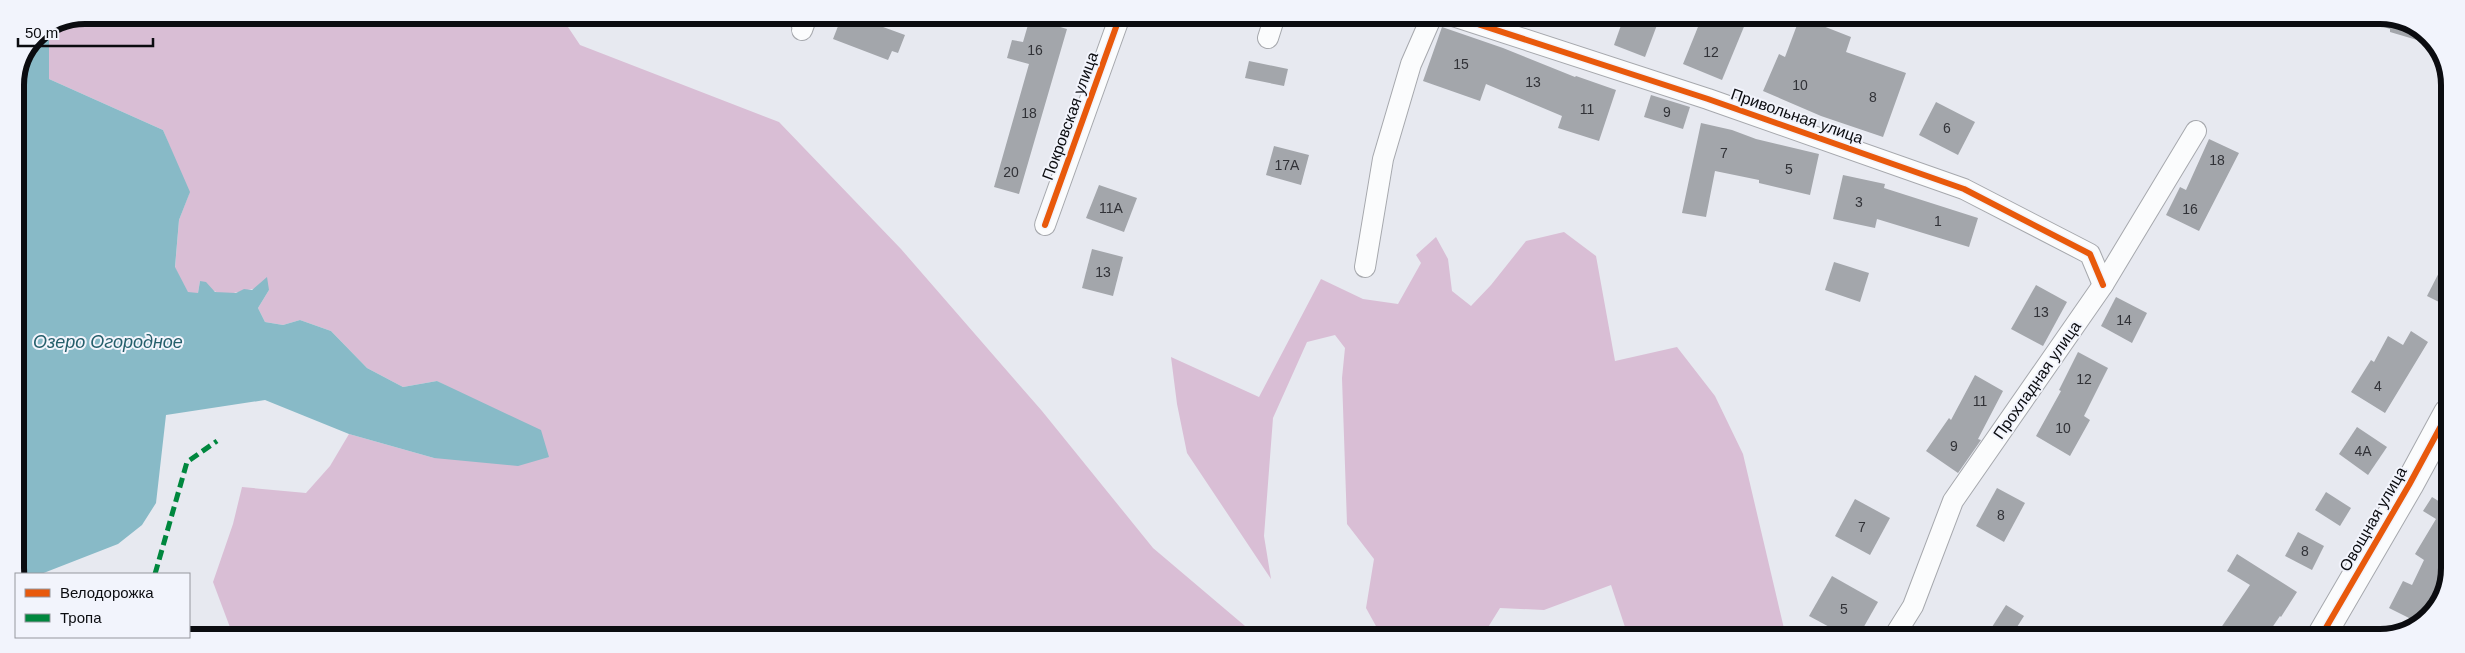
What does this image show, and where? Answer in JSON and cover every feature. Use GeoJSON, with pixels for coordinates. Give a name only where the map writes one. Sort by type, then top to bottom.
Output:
{"type":"FeatureCollection","features":[{"type":"Feature","properties":{"kind":"street","name":"Покровская улица"},"geometry":{"type":"LineString","coordinates":[[1045,225],[1117,24]]}},
{"type":"Feature","properties":{"kind":"street"},"geometry":{"type":"LineString","coordinates":[[1268,38],[1273,24]]}},
{"type":"Feature","properties":{"kind":"street"},"geometry":{"type":"LineString","coordinates":[[1366,267],[1383,159],[1411,64],[1428,24]]}},
{"type":"Feature","properties":{"kind":"street","name":"Привольная улица"},"geometry":{"type":"LineString","coordinates":[[1478,24],[1708,99],[1964,189],[2090,254],[2102,285]]}},
{"type":"Feature","properties":{"kind":"street","name":"Прохладная улица"},"geometry":{"type":"LineString","coordinates":[[1899,629],[1913,606],[1953,501],[2102,285],[2196,131]]}},
{"type":"Feature","properties":{"kind":"street","name":"Овощная улица"},"geometry":{"type":"LineString","coordinates":[[2325,629],[2441,426]]}},
{"type":"Feature","properties":{"kind":"shaded area"},"geometry":{"type":"Polygon","coordinates":[[[566,24],[580,45],[779,122],[901,249],[1042,411],[1153,548],[1249,629],[231,629],[213,582],[233,524],[242,487],[306,493],[330,466],[349,434],[434,458],[475,401],[437,381],[403,387],[367,368],[331,331],[300,320],[283,325],[265,322],[258,308],[269,290],[255,288],[228,294],[212,290],[200,281],[198,293],[188,293],[175,268],[179,220],[189,194],[163,130],[49,79],[49,35],[61,28],[72,25],[566,24]]]}},
{"type":"Feature","properties":{"kind":"shaded area"},"geometry":{"type":"Polygon","coordinates":[[[1564,232],[1596,256],[1615,361],[1677,347],[1715,396],[1743,454],[1784,629],[1635,629],[1625,627],[1611,585],[1544,610],[1500,608],[1487,629],[1378,629],[1366,608],[1374,559],[1347,524],[1342,378],[1345,348],[1335,335],[1307,342],[1273,418],[1264,536],[1271,579],[1187,453],[1177,404],[1171,357],[1259,397],[1321,279],[1363,299],[1398,304],[1421,263],[1416,255],[1436,237],[1448,259],[1452,291],[1471,306],[1491,285],[1526,241],[1564,232]]]}},
{"type":"Feature","properties":{"kind":"water","name":"Озеро Огородное"},"geometry":{"type":"Polygon","coordinates":[[[49,35],[49,79],[163,130],[190,192],[179,220],[175,267],[188,292],[198,293],[200,281],[206,282],[215,292],[236,293],[244,289],[252,290],[267,277],[269,290],[258,308],[265,322],[283,325],[300,320],[331,331],[367,368],[403,387],[437,381],[541,430],[549,457],[518,466],[434,458],[349,434],[265,400],[166,415],[156,503],[142,525],[118,544],[44,573],[24,573],[24,84],[28,61],[41,41],[49,35]]]}},
{"type":"Feature","properties":{"kind":"building"},"geometry":{"type":"Polygon","coordinates":[[[839,24],[875,24],[905,35],[898,53],[892,51],[888,60],[833,39],[839,24]]]}},
{"type":"Feature","properties":{"kind":"building"},"geometry":{"type":"Polygon","coordinates":[[[1028,24],[1050,24],[1067,29],[1019,194],[994,187],[1029,64],[1007,58],[1012,40],[1023,42],[1028,24]]]}},
{"type":"Feature","properties":{"kind":"building"},"geometry":{"type":"Polygon","coordinates":[[[1622,24],[1657,24],[1645,57],[1614,45],[1622,24]]]}},
{"type":"Feature","properties":{"kind":"building"},"geometry":{"type":"Polygon","coordinates":[[[1699,24],[1745,24],[1722,80],[1683,64],[1699,24]]]}},
{"type":"Feature","properties":{"kind":"building"},"geometry":{"type":"Polygon","coordinates":[[[1797,24],[1818,24],[1851,37],[1846,52],[1906,73],[1883,137],[1821,116],[1763,91],[1779,54],[1785,57],[1797,24]]]}},
{"type":"Feature","properties":{"kind":"building"},"geometry":{"type":"Polygon","coordinates":[[[2374,24],[2389,24],[2407,30],[2424,42],[2390,32],[2390,29],[2374,24]]]}},
{"type":"Feature","properties":{"kind":"building"},"geometry":{"type":"Polygon","coordinates":[[[1442,27],[1503,48],[1575,77],[1616,90],[1599,141],[1558,128],[1562,116],[1486,84],[1480,101],[1423,81],[1442,27]]]}},
{"type":"Feature","properties":{"kind":"building"},"geometry":{"type":"Polygon","coordinates":[[[1249,61],[1288,69],[1284,86],[1245,78],[1249,61]]]}},
{"type":"Feature","properties":{"kind":"building"},"geometry":{"type":"Polygon","coordinates":[[[1651,95],[1690,107],[1683,129],[1644,117],[1651,95]]]}},
{"type":"Feature","properties":{"kind":"building"},"geometry":{"type":"Polygon","coordinates":[[[1936,102],[1975,122],[1958,155],[1919,135],[1936,102]]]}},
{"type":"Feature","properties":{"kind":"building"},"geometry":{"type":"Polygon","coordinates":[[[1701,123],[1819,154],[1810,195],[1759,183],[1759,180],[1715,171],[1706,217],[1682,213],[1701,123]]]}},
{"type":"Feature","properties":{"kind":"building"},"geometry":{"type":"Polygon","coordinates":[[[2209,139],[2239,153],[2199,231],[2166,215],[2180,187],[2186,190],[2209,139]]]}},
{"type":"Feature","properties":{"kind":"building"},"geometry":{"type":"Polygon","coordinates":[[[1274,146],[1309,155],[1301,185],[1266,175],[1274,146]]]}},
{"type":"Feature","properties":{"kind":"building"},"geometry":{"type":"Polygon","coordinates":[[[1843,175],[1885,184],[1884,188],[1978,218],[1969,247],[1877,219],[1875,228],[1833,219],[1843,175]]]}},
{"type":"Feature","properties":{"kind":"building"},"geometry":{"type":"Polygon","coordinates":[[[1099,185],[1137,198],[1124,232],[1086,218],[1099,185]]]}},
{"type":"Feature","properties":{"kind":"building"},"geometry":{"type":"Polygon","coordinates":[[[1092,249],[1123,257],[1113,296],[1082,288],[1092,249]]]}},
{"type":"Feature","properties":{"kind":"building"},"geometry":{"type":"Polygon","coordinates":[[[1834,262],[1869,273],[1860,302],[1825,290],[1834,262]]]}},
{"type":"Feature","properties":{"kind":"building"},"geometry":{"type":"Polygon","coordinates":[[[2441,269],[2441,303],[2427,296],[2441,269]]]}},
{"type":"Feature","properties":{"kind":"building"},"geometry":{"type":"Polygon","coordinates":[[[2036,285],[2067,302],[2043,346],[2011,329],[2036,285]]]}},
{"type":"Feature","properties":{"kind":"building"},"geometry":{"type":"Polygon","coordinates":[[[2116,297],[2147,313],[2132,343],[2101,326],[2116,297]]]}},
{"type":"Feature","properties":{"kind":"building"},"geometry":{"type":"Polygon","coordinates":[[[2411,331],[2428,342],[2385,413],[2351,392],[2371,360],[2374,362],[2388,336],[2403,345],[2411,331]]]}},
{"type":"Feature","properties":{"kind":"building"},"geometry":{"type":"Polygon","coordinates":[[[2078,352],[2108,368],[2084,416],[2090,420],[2070,456],[2036,436],[2061,391],[2059,390],[2078,352]]]}},
{"type":"Feature","properties":{"kind":"building"},"geometry":{"type":"Polygon","coordinates":[[[1975,375],[2003,391],[1978,439],[1981,440],[1958,473],[1926,451],[1949,418],[1951,420],[1975,375]]]}},
{"type":"Feature","properties":{"kind":"building"},"geometry":{"type":"Polygon","coordinates":[[[2357,427],[2387,447],[2368,475],[2339,454],[2357,427]]]}},
{"type":"Feature","properties":{"kind":"building"},"geometry":{"type":"Polygon","coordinates":[[[1997,488],[2025,503],[2004,542],[1976,526],[1997,488]]]}},
{"type":"Feature","properties":{"kind":"building"},"geometry":{"type":"Polygon","coordinates":[[[2326,492],[2351,508],[2340,526],[2315,510],[2326,492]]]}},
{"type":"Feature","properties":{"kind":"building"},"geometry":{"type":"Polygon","coordinates":[[[2432,497],[2441,503],[2441,577],[2431,602],[2424,612],[2413,620],[2389,608],[2403,581],[2412,585],[2424,560],[2415,554],[2436,519],[2423,511],[2432,497]]]}},
{"type":"Feature","properties":{"kind":"building"},"geometry":{"type":"Polygon","coordinates":[[[1855,499],[1890,518],[1870,555],[1835,536],[1855,499]]]}},
{"type":"Feature","properties":{"kind":"building"},"geometry":{"type":"Polygon","coordinates":[[[2298,532],[2324,546],[2312,570],[2285,556],[2298,532]]]}},
{"type":"Feature","properties":{"kind":"building"},"geometry":{"type":"Polygon","coordinates":[[[2237,554],[2297,592],[2271,629],[2220,629],[2250,585],[2227,571],[2237,554]]]}},
{"type":"Feature","properties":{"kind":"building"},"geometry":{"type":"Polygon","coordinates":[[[1832,576],[1878,602],[1863,629],[1833,629],[1809,616],[1832,576]]]}},
{"type":"Feature","properties":{"kind":"building"},"geometry":{"type":"Polygon","coordinates":[[[2006,605],[2024,616],[2016,629],[1995,629],[1992,627],[2006,605]]]}},
{"type":"Feature","properties":{"kind":"marked path"},"geometry":{"type":"LineString","coordinates":[[155,573],[187,462],[217,441]]}},
{"type":"Feature","properties":{"kind":"cycle path"},"geometry":{"type":"LineString","coordinates":[[1045,225],[1117,24]]}},
{"type":"Feature","properties":{"kind":"cycle path"},"geometry":{"type":"LineString","coordinates":[[1478,24],[1708,99],[1964,189],[2090,254],[2103,285]]}},
{"type":"Feature","properties":{"kind":"cycle path"},"geometry":{"type":"LineString","coordinates":[[2325,629],[2441,426]]}}]}
